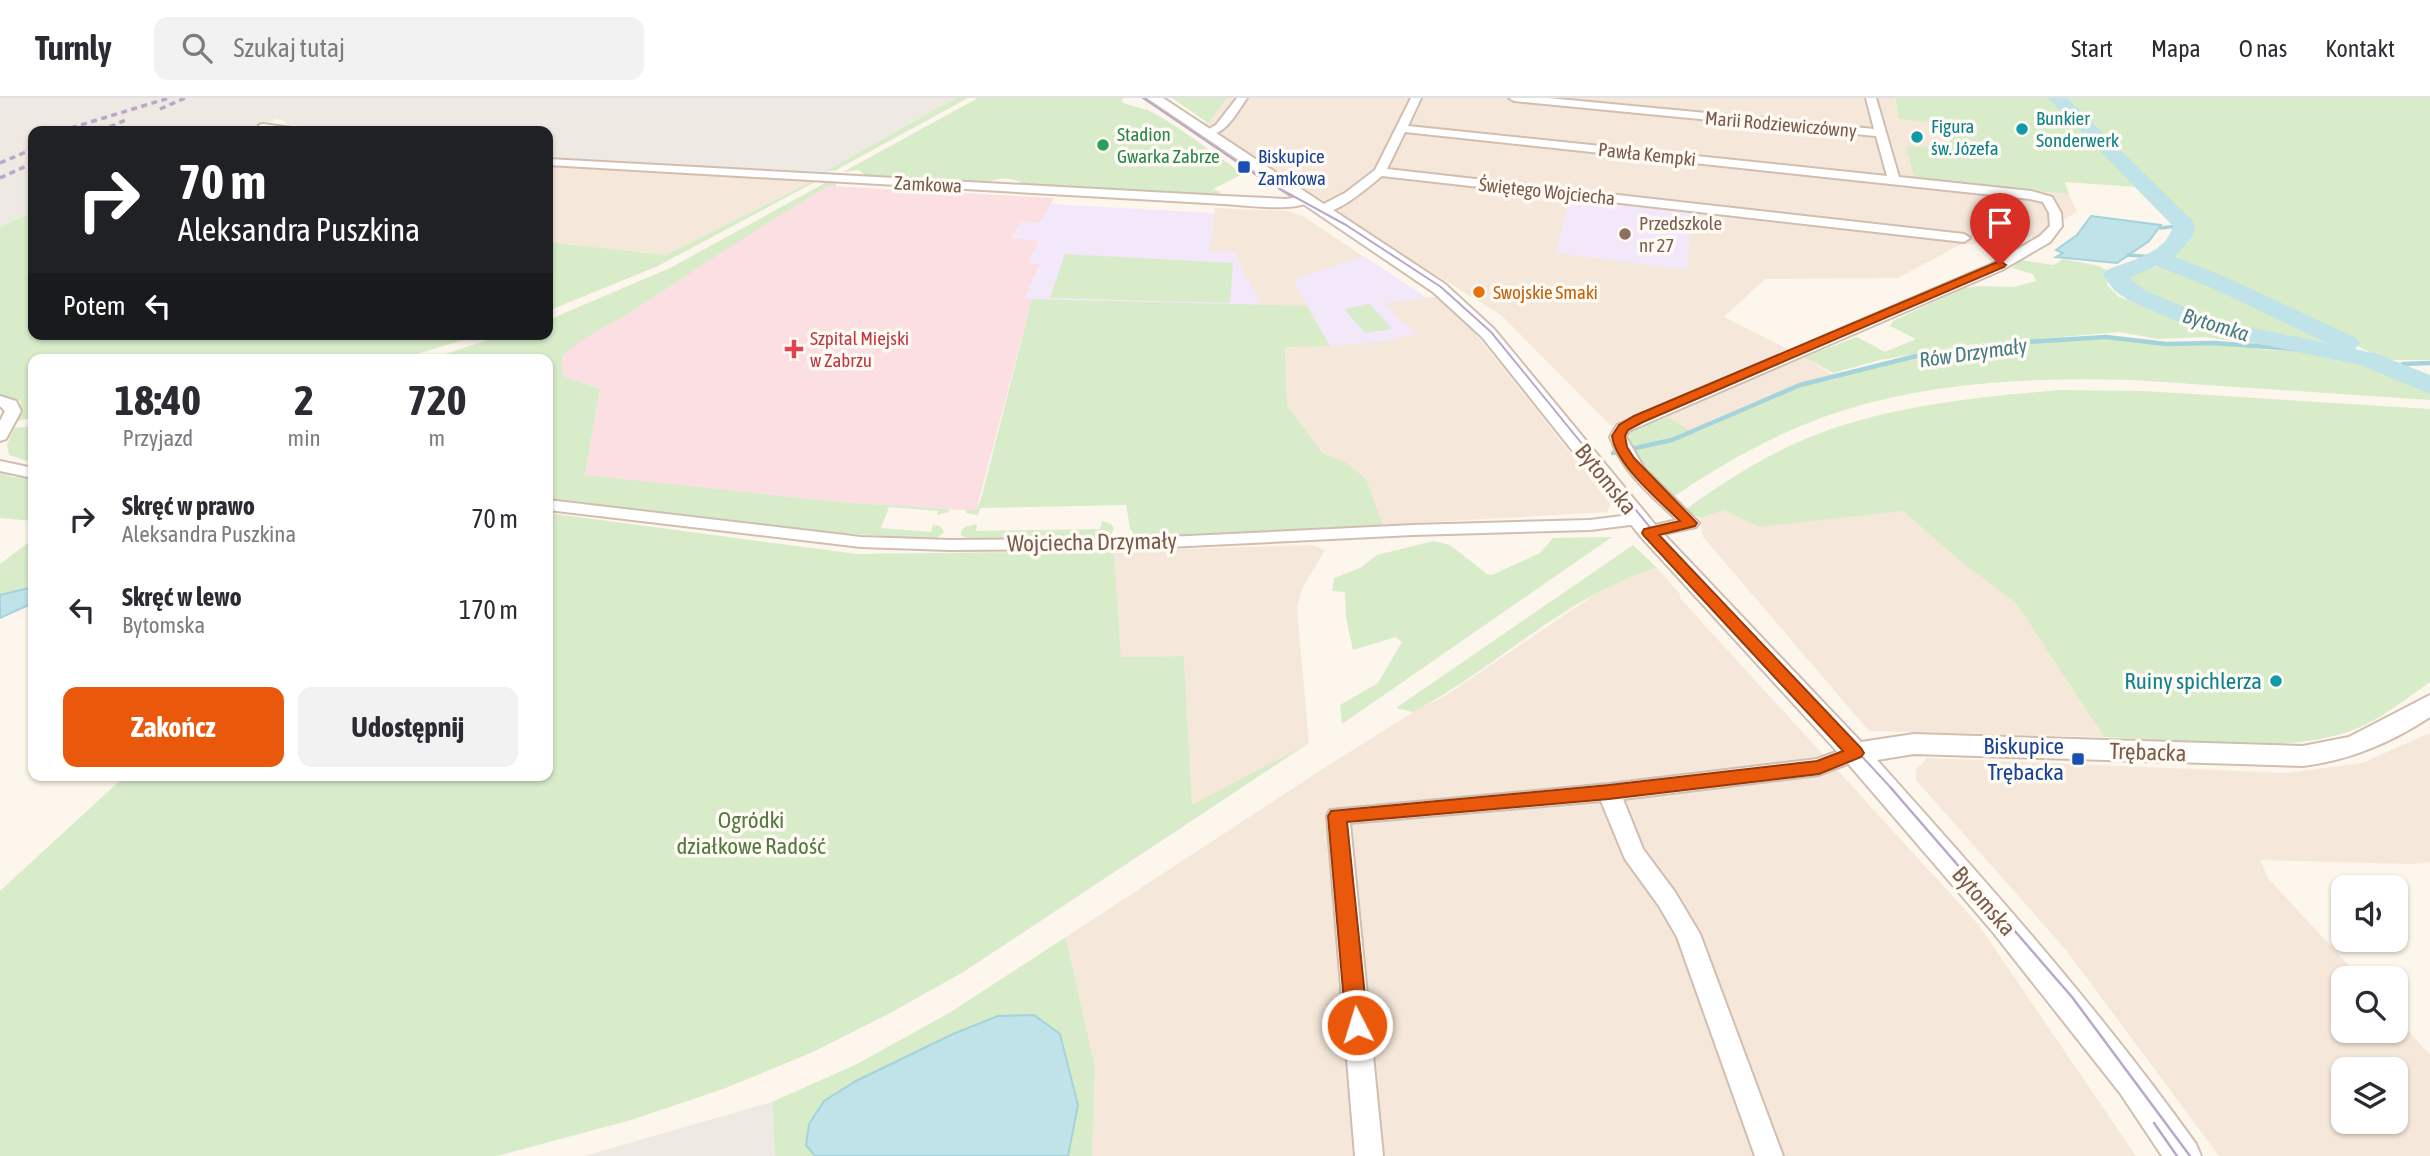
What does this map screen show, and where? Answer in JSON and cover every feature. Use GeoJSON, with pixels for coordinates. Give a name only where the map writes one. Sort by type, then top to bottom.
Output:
{"type":"FeatureCollection","features":[{"type":"Feature","properties":{"kind":"street","name":"Bytomska"},"geometry":{"type":"LineString","coordinates":[[1154,98],[1439,288],[1466,310],[1488,333],[1644,526],[1855,753],[2067,998],[2132,1082],[2183,1156]]}},
{"type":"Feature","properties":{"kind":"street"},"geometry":{"type":"LineString","coordinates":[[1209,133],[1220,127],[1242,98]]}},
{"type":"Feature","properties":{"kind":"street"},"geometry":{"type":"LineString","coordinates":[[1314,205],[1343,200],[1380,172],[1416,98]]}},
{"type":"Feature","properties":{"kind":"street","name":"Marii Rodziewiczówny"},"geometry":{"type":"LineString","coordinates":[[1514,98],[1881,133]]}},
{"type":"Feature","properties":{"kind":"street"},"geometry":{"type":"LineString","coordinates":[[1871,98],[1894,181]]}},
{"type":"Feature","properties":{"kind":"street","name":"Pawła Kempki"},"geometry":{"type":"LineString","coordinates":[[1400,128],[2041,197],[2051,205],[2056,226],[2045,239],[1997,267],[1623,428],[1618,437],[1620,447],[1629,461],[1690,523],[1644,526]]}},
{"type":"Feature","properties":{"kind":"street","name":"Zamkowa"},"geometry":{"type":"LineString","coordinates":[[553,162],[1314,205]]}},
{"type":"Feature","properties":{"kind":"street","name":"Świętego Wojciecha"},"geometry":{"type":"LineString","coordinates":[[1380,172],[1964,238]]}},
{"type":"Feature","properties":{"kind":"street"},"geometry":{"type":"LineString","coordinates":[[0,401],[10,404],[13,411],[0,436]]}},
{"type":"Feature","properties":{"kind":"street"},"geometry":{"type":"LineString","coordinates":[[0,466],[28,472]]}},
{"type":"Feature","properties":{"kind":"street","name":"Wojciecha Drzymały"},"geometry":{"type":"LineString","coordinates":[[553,506],[861,541],[950,545],[1126,544],[1413,530],[1644,526]]}},
{"type":"Feature","properties":{"kind":"street","name":"Trębacka"},"geometry":{"type":"LineString","coordinates":[[1855,753],[1914,744],[2311,756],[2340,752],[2364,744],[2430,704]]}},
{"type":"Feature","properties":{"kind":"street"},"geometry":{"type":"LineString","coordinates":[[1369,1156],[1338,816],[1609,792],[1819,767],[1855,753]]}},
{"type":"Feature","properties":{"kind":"street"},"geometry":{"type":"LineString","coordinates":[[1609,792],[1633,853],[1667,899],[1688,934],[1769,1156]]}},
{"type":"Feature","properties":{"kind":"shaded area"},"geometry":{"type":"Polygon","coordinates":[[[0,98],[956,98],[824,172],[553,158],[553,126],[300,126],[285,124],[285,121],[276,119],[262,126],[28,126],[28,214],[0,227],[0,98]]]}},
{"type":"Feature","properties":{"kind":"shaded area"},"geometry":{"type":"Polygon","coordinates":[[[1227,98],[1894,98],[1900,119],[1943,124],[1951,150],[1915,180],[2069,194],[2077,212],[2035,237],[1960,245],[1898,278],[1765,279],[1724,317],[1790,350],[1611,426],[1501,315],[1310,197],[1202,125],[1208,122],[1227,98]]]}},
{"type":"Feature","properties":{"kind":"shaded area"},"geometry":{"type":"Polygon","coordinates":[[[553,166],[811,182],[666,255],[553,243],[553,166]]]}},
{"type":"Feature","properties":{"kind":"shaded area","name":"Szpital Miejski w Zabrzu"},"geometry":{"type":"Polygon","coordinates":[[[829,186],[1054,198],[1040,223],[1021,222],[1011,238],[1039,241],[1028,263],[1040,264],[1025,298],[1032,299],[976,511],[838,502],[585,476],[600,389],[562,376],[562,357],[577,342],[632,311],[776,216],[829,186]]]}},
{"type":"Feature","properties":{"kind":"shaded area","name":"Przedszkole nr 27"},"geometry":{"type":"Polygon","coordinates":[[[1569,199],[1691,214],[1687,270],[1556,253],[1569,199]]]}},
{"type":"Feature","properties":{"kind":"shaded area"},"geometry":{"type":"Polygon","coordinates":[[[1050,204],[1214,213],[1209,251],[1233,251],[1262,307],[1025,299],[1040,264],[1028,263],[1011,239],[1020,222],[1040,223],[1050,204]]]}},
{"type":"Feature","properties":{"kind":"shaded area"},"geometry":{"type":"Polygon","coordinates":[[[1215,208],[1287,211],[1303,216],[1424,297],[1437,297],[1466,322],[1527,398],[1608,501],[1610,505],[1607,512],[1383,525],[1365,479],[1345,462],[1324,454],[1287,406],[1285,346],[1329,346],[1307,306],[1262,307],[1233,251],[1209,251],[1215,208]]]}},
{"type":"Feature","properties":{"kind":"shaded area"},"geometry":{"type":"Polygon","coordinates":[[[1364,256],[1427,298],[1385,303],[1418,334],[1380,342],[1330,346],[1293,280],[1364,256]]]}},
{"type":"Feature","properties":{"kind":"shaded area"},"geometry":{"type":"Polygon","coordinates":[[[1804,357],[1839,379],[1801,386],[1694,433],[1663,414],[1804,357]]]}},
{"type":"Feature","properties":{"kind":"shaded area"},"geometry":{"type":"Polygon","coordinates":[[[1724,510],[1759,527],[1903,510],[1964,564],[2016,603],[2104,737],[1869,731],[1703,537],[1700,518],[1724,510]]]}},
{"type":"Feature","properties":{"kind":"shaded area"},"geometry":{"type":"Polygon","coordinates":[[[1312,545],[1325,550],[1302,589],[1297,608],[1309,743],[1192,806],[1184,656],[1121,657],[1114,551],[1312,545]]]}},
{"type":"Feature","properties":{"kind":"shaded area"},"geometry":{"type":"Polygon","coordinates":[[[1657,568],[1680,594],[1680,598],[1978,924],[2136,1156],[1092,1156],[1095,1067],[1066,937],[1318,772],[1413,712],[1448,694],[1610,584],[1657,568]]]}},
{"type":"Feature","properties":{"kind":"shaded area"},"geometry":{"type":"Polygon","coordinates":[[[2430,733],[2430,862],[2412,864],[2260,860],[2268,878],[2331,946],[2331,952],[2336,952],[2349,966],[2331,966],[2331,1043],[2408,1043],[2408,1030],[2430,1055],[2430,1156],[2219,1156],[2066,950],[1916,780],[1916,770],[1927,758],[2288,773],[2362,763],[2430,733]]]}},
{"type":"Feature","properties":{"kind":"shaded area"},"geometry":{"type":"Polygon","coordinates":[[[772,1102],[775,1156],[584,1156],[772,1102]]]}},
{"type":"Feature","properties":{"kind":"green space"},"geometry":{"type":"Polygon","coordinates":[[[956,98],[968,98],[836,170],[824,172],[956,98]]]}},
{"type":"Feature","properties":{"kind":"green space"},"geometry":{"type":"Polygon","coordinates":[[[978,98],[1123,98],[1122,102],[1152,112],[1176,126],[1243,174],[1213,189],[1221,192],[1216,195],[1023,184],[1005,178],[987,182],[864,175],[859,170],[843,172],[978,98]]]}},
{"type":"Feature","properties":{"kind":"green space"},"geometry":{"type":"Polygon","coordinates":[[[1172,98],[1227,98],[1208,123],[1172,98]]]}},
{"type":"Feature","properties":{"kind":"green space"},"geometry":{"type":"Polygon","coordinates":[[[1895,98],[2052,98],[2135,187],[2065,182],[2069,194],[1915,180],[1906,146],[1950,149],[1943,124],[1899,119],[1895,98]]]}},
{"type":"Feature","properties":{"kind":"green space"},"geometry":{"type":"Polygon","coordinates":[[[2064,98],[2430,98],[2430,360],[2386,360],[2209,274],[2175,264],[2177,262],[2172,260],[2175,255],[2192,236],[2189,225],[2064,98]]]}},
{"type":"Feature","properties":{"kind":"green space"},"geometry":{"type":"Polygon","coordinates":[[[815,182],[658,266],[553,309],[553,243],[666,255],[815,182]]]}},
{"type":"Feature","properties":{"kind":"green space"},"geometry":{"type":"Polygon","coordinates":[[[825,183],[836,183],[836,186],[829,186],[779,216],[634,310],[587,337],[562,357],[563,376],[600,389],[585,475],[838,502],[949,509],[949,512],[937,515],[938,511],[889,507],[881,528],[931,532],[933,525],[940,526],[944,532],[937,538],[925,539],[828,532],[553,500],[553,354],[445,354],[488,340],[553,340],[553,318],[670,268],[825,183]]]}},
{"type":"Feature","properties":{"kind":"green space"},"geometry":{"type":"Polygon","coordinates":[[[28,214],[28,340],[463,340],[417,354],[28,354],[28,419],[17,421],[21,402],[10,397],[0,397],[0,227],[28,214]]]}},
{"type":"Feature","properties":{"kind":"green space"},"geometry":{"type":"Polygon","coordinates":[[[1065,254],[1233,263],[1230,303],[1050,298],[1065,254]]]}},
{"type":"Feature","properties":{"kind":"green space"},"geometry":{"type":"Polygon","coordinates":[[[2063,259],[2099,266],[2110,272],[2107,285],[2119,297],[2226,336],[2272,344],[2255,345],[2207,337],[2157,339],[2119,332],[1966,345],[1880,360],[1833,373],[1804,357],[1857,337],[1885,352],[1916,339],[1890,326],[1893,321],[1964,288],[2014,287],[2036,281],[2033,274],[2012,268],[2021,260],[2054,265],[2063,259]]]}},
{"type":"Feature","properties":{"kind":"green space"},"geometry":{"type":"Polygon","coordinates":[[[2167,264],[2180,269],[2185,276],[2261,306],[2351,352],[2297,345],[2193,318],[2137,292],[2119,277],[2167,264]]]}},
{"type":"Feature","properties":{"kind":"green space"},"geometry":{"type":"Polygon","coordinates":[[[1032,299],[1307,306],[1330,346],[1285,347],[1287,406],[1323,453],[1345,462],[1366,479],[1383,525],[1145,537],[1135,536],[1130,528],[1126,505],[980,508],[978,515],[966,513],[966,510],[976,510],[981,499],[1032,299]]]}},
{"type":"Feature","properties":{"kind":"green space"},"geometry":{"type":"Polygon","coordinates":[[[1370,304],[1392,329],[1365,333],[1344,309],[1370,304]]]}},
{"type":"Feature","properties":{"kind":"green space"},"geometry":{"type":"Polygon","coordinates":[[[2107,339],[2168,345],[2214,344],[2334,353],[2385,366],[2430,389],[2430,400],[2133,380],[2014,381],[1935,389],[1858,406],[1801,426],[1743,454],[1670,499],[1636,460],[1628,445],[1631,431],[1668,417],[1694,433],[1801,386],[1838,379],[1837,377],[1915,357],[2008,344],[2107,339]]]}},
{"type":"Feature","properties":{"kind":"green space"},"geometry":{"type":"Polygon","coordinates":[[[2061,390],[2144,391],[2430,409],[2430,682],[2374,720],[2326,738],[2264,744],[2230,744],[2104,737],[2016,603],[1964,564],[1903,511],[1759,527],[1724,510],[1700,518],[1685,510],[1756,463],[1834,428],[1918,407],[1975,398],[2061,390]]]}},
{"type":"Feature","properties":{"kind":"green space"},"geometry":{"type":"Polygon","coordinates":[[[28,427],[28,461],[9,455],[7,445],[14,428],[28,427]]]}},
{"type":"Feature","properties":{"kind":"green space"},"geometry":{"type":"Polygon","coordinates":[[[0,472],[13,477],[28,477],[28,521],[0,518],[0,472]]]}},
{"type":"Feature","properties":{"kind":"green space","name":"Ogródki działkowe Radość"},"geometry":{"type":"Polygon","coordinates":[[[553,514],[857,554],[1114,551],[1121,657],[1184,656],[1192,805],[1309,743],[965,971],[894,1011],[813,1052],[723,1089],[631,1120],[497,1156],[0,1156],[0,891],[119,781],[553,781],[553,514]]]}},
{"type":"Feature","properties":{"kind":"green space"},"geometry":{"type":"Polygon","coordinates":[[[1102,521],[1114,528],[1111,535],[1104,538],[970,540],[961,535],[965,527],[977,524],[976,531],[1100,529],[1102,521]]]}},
{"type":"Feature","properties":{"kind":"green space"},"geometry":{"type":"Polygon","coordinates":[[[1612,537],[1342,724],[1340,705],[1378,683],[1402,642],[1396,637],[1353,650],[1346,618],[1345,592],[1332,591],[1334,578],[1360,568],[1377,555],[1434,541],[1450,545],[1492,575],[1540,553],[1553,538],[1612,537]]]}},
{"type":"Feature","properties":{"kind":"green space"},"geometry":{"type":"Polygon","coordinates":[[[28,543],[28,588],[0,595],[0,564],[28,543]]]}},
{"type":"Feature","properties":{"kind":"green space"},"geometry":{"type":"Polygon","coordinates":[[[1633,545],[1657,568],[1593,595],[1413,712],[1396,708],[1633,545]]]}},
{"type":"Feature","properties":{"kind":"green space"},"geometry":{"type":"Polygon","coordinates":[[[1066,937],[1095,1067],[1092,1156],[1068,1156],[1078,1105],[1060,1034],[953,1034],[856,1081],[824,1101],[809,1124],[806,1145],[815,1156],[775,1156],[772,1102],[857,1064],[949,1013],[1066,937]]]}},
{"type":"Feature","properties":{"kind":"water"},"geometry":{"type":"Polygon","coordinates":[[[2091,216],[2161,225],[2149,241],[2117,263],[2056,257],[2063,253],[2056,250],[2077,235],[2091,216]]]}},
{"type":"Feature","properties":{"kind":"water"},"geometry":{"type":"Polygon","coordinates":[[[28,588],[28,605],[0,618],[0,595],[28,588]]]}},
{"type":"Feature","properties":{"kind":"water"},"geometry":{"type":"Polygon","coordinates":[[[1034,1015],[1060,1034],[1078,1105],[1068,1156],[815,1156],[806,1145],[809,1124],[824,1101],[856,1081],[953,1034],[998,1016],[1034,1015]]]}},
{"type":"Feature","properties":{"kind":"waterway","name":"Bytomka"},"geometry":{"type":"LineString","coordinates":[[2057,98],[2184,225],[2176,244],[2157,258]]}},
{"type":"Feature","properties":{"kind":"waterway"},"geometry":{"type":"LineString","coordinates":[[2161,228],[2184,225]]}},
{"type":"Feature","properties":{"kind":"waterway"},"geometry":{"type":"LineString","coordinates":[[2128,255],[2155,257]]}},
{"type":"Feature","properties":{"kind":"waterway","name":"Bytomka"},"geometry":{"type":"LineString","coordinates":[[2157,258],[2220,283],[2347,343]]}},
{"type":"Feature","properties":{"kind":"waterway","name":"Bytomka"},"geometry":{"type":"LineString","coordinates":[[2157,258],[2115,275],[2122,285],[2136,295],[2211,327],[2368,359],[2407,373],[2430,386]]}},
{"type":"Feature","properties":{"kind":"waterway","name":"Rów Drzymały"},"geometry":{"type":"LineString","coordinates":[[1626,450],[1672,440],[1800,385],[1916,356],[1956,350],[2010,343],[2106,337],[2166,344],[2214,343],[2334,352]]}},
{"type":"Feature","properties":{"kind":"waterway"},"geometry":{"type":"LineString","coordinates":[[2397,369],[2403,364],[2430,363]]}},
{"type":"Feature","properties":{"kind":"tram line"},"geometry":{"type":"LineString","coordinates":[[1143,98],[1262,179],[1346,225],[1441,287],[1491,332],[1653,531],[1893,790]]}},
{"type":"Feature","properties":{"kind":"tram line"},"geometry":{"type":"LineString","coordinates":[[1891,788],[2072,997],[2190,1156]]}},
{"type":"Feature","properties":{"kind":"tram line"},"geometry":{"type":"LineString","coordinates":[[2154,1123],[2177,1156]]}},
{"type":"Feature","properties":{"kind":"railway"},"geometry":{"type":"LineString","coordinates":[[77,126],[169,98]]}},
{"type":"Feature","properties":{"kind":"railway"},"geometry":{"type":"LineString","coordinates":[[160,109],[185,98]]}},
{"type":"Feature","properties":{"kind":"railway"},"geometry":{"type":"LineString","coordinates":[[112,126],[128,119]]}},
{"type":"Feature","properties":{"kind":"railway"},"geometry":{"type":"LineString","coordinates":[[0,163],[28,151]]}},
{"type":"Feature","properties":{"kind":"railway"},"geometry":{"type":"LineString","coordinates":[[0,178],[28,165]]}},
{"type":"Feature","properties":{"kind":"place","name":"Bunkier Sonderwerk"},"geometry":{"type":"Point","coordinates":[2022,129]}},
{"type":"Feature","properties":{"kind":"place","name":"Figura św. Józefa"},"geometry":{"type":"Point","coordinates":[1917,137]}},
{"type":"Feature","properties":{"kind":"place","name":"Stadion Gwarka Zabrze"},"geometry":{"type":"Point","coordinates":[1103,145]}},
{"type":"Feature","properties":{"kind":"place","name":"Biskupice Zamkowa"},"geometry":{"type":"Point","coordinates":[1244,167]}},
{"type":"Feature","properties":{"kind":"place","name":"Przedszkole nr 27"},"geometry":{"type":"Point","coordinates":[1625,234]}},
{"type":"Feature","properties":{"kind":"place","name":"Swojskie Smaki"},"geometry":{"type":"Point","coordinates":[1479,292]}},
{"type":"Feature","properties":{"kind":"place","name":"Szpital Miejski w Zabrzu"},"geometry":{"type":"Point","coordinates":[794,349]}},
{"type":"Feature","properties":{"kind":"place","name":"Ruiny spichlerza"},"geometry":{"type":"Point","coordinates":[2276,681]}},
{"type":"Feature","properties":{"kind":"place","name":"Biskupice Trębacka"},"geometry":{"type":"Point","coordinates":[2078,759]}},
{"type":"Feature","properties":{"kind":"route"},"geometry":{"type":"LineString","coordinates":[[1357,1025],[1338,816],[1609,792],[1819,767],[1855,753],[1649,533],[1690,523],[1629,461],[1620,447],[1618,436],[1623,428],[1639,419],[2000,265]]}}]}
